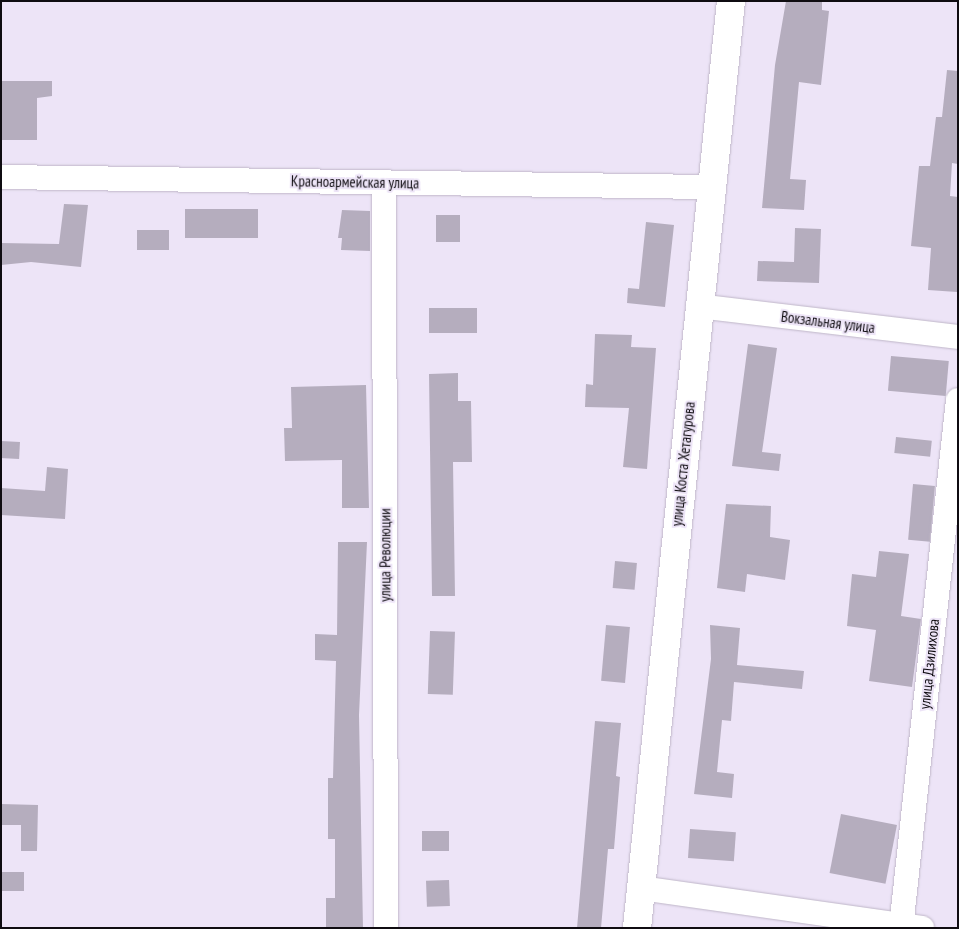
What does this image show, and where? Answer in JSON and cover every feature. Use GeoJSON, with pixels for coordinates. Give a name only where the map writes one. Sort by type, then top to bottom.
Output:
{"type":"FeatureCollection","features":[{"type":"Feature","properties":{"kind":"main road","name":"улица Коста Хетагурова"},"geometry":{"type":"LineString","coordinates":[[637,928],[710,187],[731,1]]}},
{"type":"Feature","properties":{"kind":"street","name":"Красноармейская улица"},"geometry":{"type":"LineString","coordinates":[[1,177],[710,187]]}},
{"type":"Feature","properties":{"kind":"street","name":"улица Революции"},"geometry":{"type":"LineString","coordinates":[[384,182],[386,928]]}},
{"type":"Feature","properties":{"kind":"street","name":"Вокзальная улица"},"geometry":{"type":"LineString","coordinates":[[698,306],[958,337]]}},
{"type":"Feature","properties":{"kind":"street","name":"улица Дзилихова"},"geometry":{"type":"LineString","coordinates":[[908,927],[958,400]]}},
{"type":"Feature","properties":{"kind":"street"},"geometry":{"type":"LineString","coordinates":[[641,888],[908,927]]}},
{"type":"Feature","properties":{"kind":"building"},"geometry":{"type":"Polygon","coordinates":[[[786,1],[822,1],[822,10],[829,11],[821,85],[799,82],[790,179],[806,180],[804,210],[762,208],[775,65],[786,1]]]}},
{"type":"Feature","properties":{"kind":"building"},"geometry":{"type":"Polygon","coordinates":[[[947,70],[958,71],[958,164],[952,163],[950,196],[958,197],[957,292],[928,290],[931,248],[911,246],[919,166],[930,166],[936,117],[942,117],[947,70]]]}},
{"type":"Feature","properties":{"kind":"building"},"geometry":{"type":"Polygon","coordinates":[[[1,81],[52,81],[52,96],[37,98],[37,140],[1,140],[1,81]]]}},
{"type":"Feature","properties":{"kind":"building"},"geometry":{"type":"Polygon","coordinates":[[[64,204],[88,205],[81,267],[31,262],[1,265],[1,243],[59,244],[64,204]]]}},
{"type":"Feature","properties":{"kind":"building"},"geometry":{"type":"Polygon","coordinates":[[[185,209],[258,209],[258,238],[185,238],[185,209]]]}},
{"type":"Feature","properties":{"kind":"building"},"geometry":{"type":"Polygon","coordinates":[[[342,210],[370,211],[370,251],[341,250],[342,238],[338,238],[342,210]]]}},
{"type":"Feature","properties":{"kind":"building"},"geometry":{"type":"Polygon","coordinates":[[[436,215],[460,215],[460,242],[436,242],[436,215]]]}},
{"type":"Feature","properties":{"kind":"building"},"geometry":{"type":"Polygon","coordinates":[[[646,222],[674,225],[665,307],[627,303],[628,288],[639,289],[646,222]]]}},
{"type":"Feature","properties":{"kind":"building"},"geometry":{"type":"Polygon","coordinates":[[[795,228],[821,229],[819,283],[757,281],[758,261],[794,262],[795,228]]]}},
{"type":"Feature","properties":{"kind":"building"},"geometry":{"type":"Polygon","coordinates":[[[137,230],[169,230],[169,250],[137,250],[137,230]]]}},
{"type":"Feature","properties":{"kind":"building"},"geometry":{"type":"Polygon","coordinates":[[[429,308],[477,308],[477,333],[429,333],[429,308]]]}},
{"type":"Feature","properties":{"kind":"building"},"geometry":{"type":"Polygon","coordinates":[[[595,334],[632,335],[631,347],[656,348],[647,469],[623,467],[629,408],[585,407],[586,384],[593,385],[595,334]]]}},
{"type":"Feature","properties":{"kind":"building"},"geometry":{"type":"Polygon","coordinates":[[[748,344],[777,348],[762,452],[781,454],[779,471],[732,466],[748,344]]]}},
{"type":"Feature","properties":{"kind":"building"},"geometry":{"type":"Polygon","coordinates":[[[891,356],[949,361],[946,396],[888,391],[891,356]]]}},
{"type":"Feature","properties":{"kind":"building"},"geometry":{"type":"Polygon","coordinates":[[[458,373],[458,401],[471,401],[472,462],[453,462],[455,596],[432,596],[429,374],[458,373]]]}},
{"type":"Feature","properties":{"kind":"building"},"geometry":{"type":"Polygon","coordinates":[[[366,385],[369,508],[342,508],[342,460],[285,461],[284,428],[292,428],[291,387],[366,385]]]}},
{"type":"Feature","properties":{"kind":"building"},"geometry":{"type":"Polygon","coordinates":[[[896,437],[932,441],[930,457],[894,453],[896,437]]]}},
{"type":"Feature","properties":{"kind":"building"},"geometry":{"type":"Polygon","coordinates":[[[1,441],[20,442],[19,459],[1,458],[1,441]]]}},
{"type":"Feature","properties":{"kind":"building"},"geometry":{"type":"Polygon","coordinates":[[[47,467],[68,469],[65,519],[1,515],[1,488],[45,491],[47,467]]]}},
{"type":"Feature","properties":{"kind":"building"},"geometry":{"type":"Polygon","coordinates":[[[913,484],[935,486],[930,542],[908,540],[913,484]]]}},
{"type":"Feature","properties":{"kind":"building"},"geometry":{"type":"Polygon","coordinates":[[[726,504],[771,506],[770,537],[790,540],[785,580],[747,574],[745,592],[717,588],[726,504]]]}},
{"type":"Feature","properties":{"kind":"building"},"geometry":{"type":"Polygon","coordinates":[[[338,542],[367,542],[359,715],[363,928],[326,928],[326,898],[335,898],[335,839],[328,839],[328,778],[333,778],[336,661],[315,660],[315,634],[337,635],[338,542]]]}},
{"type":"Feature","properties":{"kind":"building"},"geometry":{"type":"Polygon","coordinates":[[[879,551],[909,554],[901,616],[921,619],[912,687],[869,681],[876,630],[847,626],[852,574],[876,577],[879,551]]]}},
{"type":"Feature","properties":{"kind":"building"},"geometry":{"type":"Polygon","coordinates":[[[615,561],[637,563],[635,590],[613,588],[615,561]]]}},
{"type":"Feature","properties":{"kind":"building"},"geometry":{"type":"Polygon","coordinates":[[[606,625],[630,627],[625,683],[601,681],[606,625]]]}},
{"type":"Feature","properties":{"kind":"building"},"geometry":{"type":"Polygon","coordinates":[[[710,625],[740,628],[737,665],[804,671],[802,689],[734,682],[731,721],[722,720],[717,772],[734,774],[732,798],[694,794],[711,659],[710,625]]]}},
{"type":"Feature","properties":{"kind":"building"},"geometry":{"type":"Polygon","coordinates":[[[430,631],[455,632],[453,695],[428,694],[430,631]]]}},
{"type":"Feature","properties":{"kind":"building"},"geometry":{"type":"Polygon","coordinates":[[[595,721],[621,723],[616,776],[620,777],[614,849],[608,849],[601,928],[577,928],[595,721]]]}},
{"type":"Feature","properties":{"kind":"building"},"geometry":{"type":"Polygon","coordinates":[[[1,804],[38,805],[37,851],[21,851],[21,825],[1,825],[1,804]]]}},
{"type":"Feature","properties":{"kind":"building"},"geometry":{"type":"Polygon","coordinates":[[[841,814],[897,825],[886,884],[830,873],[841,814]]]}},
{"type":"Feature","properties":{"kind":"building"},"geometry":{"type":"Polygon","coordinates":[[[690,829],[736,832],[734,861],[688,858],[690,829]]]}},
{"type":"Feature","properties":{"kind":"building"},"geometry":{"type":"Polygon","coordinates":[[[422,831],[449,831],[449,851],[422,851],[422,831]]]}},
{"type":"Feature","properties":{"kind":"building"},"geometry":{"type":"Polygon","coordinates":[[[1,872],[24,872],[24,891],[1,891],[1,872]]]}},
{"type":"Feature","properties":{"kind":"building"},"geometry":{"type":"Polygon","coordinates":[[[449,880],[450,906],[427,907],[426,881],[449,880]]]}}]}
